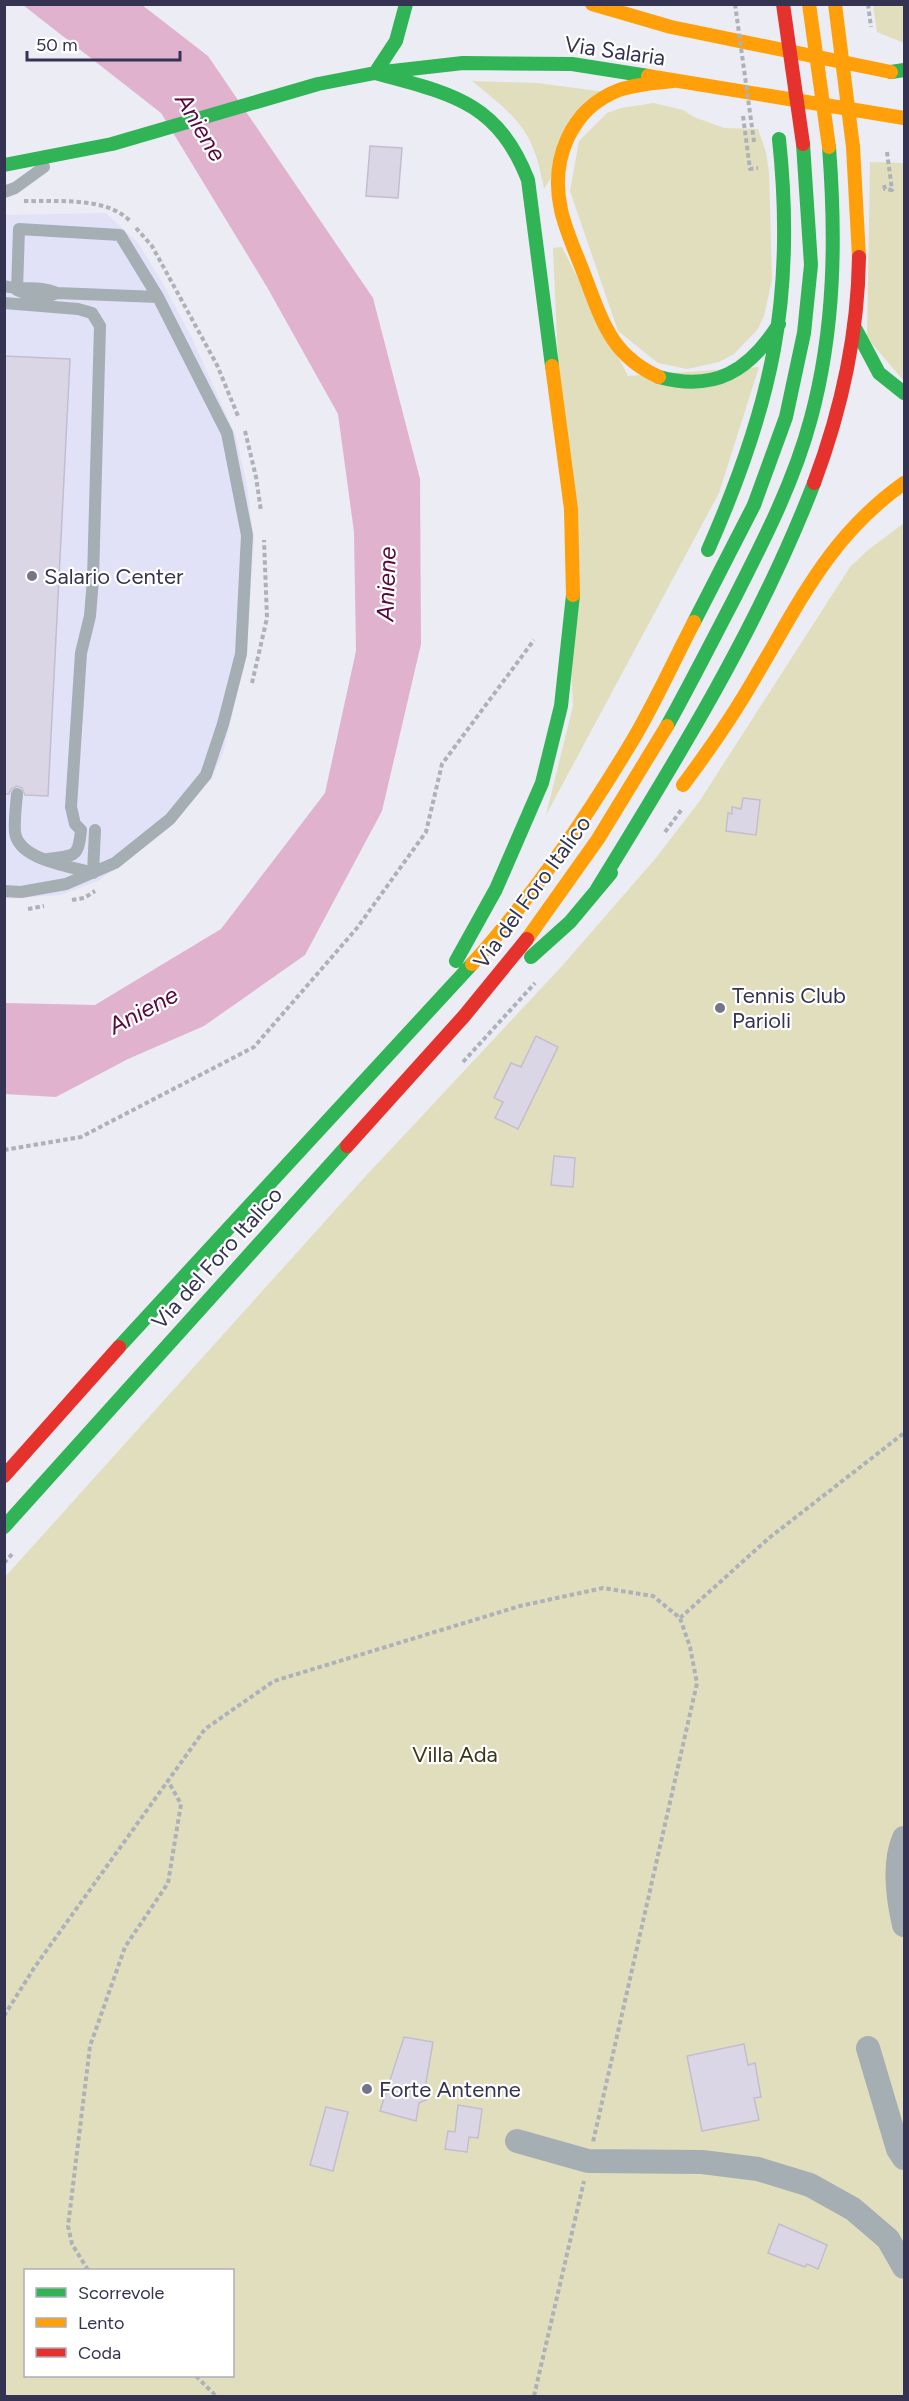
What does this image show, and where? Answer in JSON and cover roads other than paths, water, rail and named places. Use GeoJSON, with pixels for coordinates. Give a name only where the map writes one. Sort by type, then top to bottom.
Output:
{"type":"FeatureCollection","features":[{"type":"Feature","properties":{"kind":"main road"},"geometry":{"type":"LineString","coordinates":[[406,4],[403,25],[396,42],[375,73],[453,95],[480,109],[507,135],[528,180],[573,531],[574,590],[567,673],[547,767],[525,825],[496,889],[421,1021]]}},
{"type":"Feature","properties":{"kind":"main road","name":"Via Salaria"},"geometry":{"type":"LineString","coordinates":[[592,4],[670,27],[898,71]]}},
{"type":"Feature","properties":{"kind":"main road","name":"Via del Foro Italico"},"geometry":{"type":"LineString","coordinates":[[4,1476],[162,1299],[498,935],[582,821],[628,747],[734,547],[776,450],[795,384],[808,294],[810,229],[802,144],[783,4]]}},
{"type":"Feature","properties":{"kind":"main road","name":"Via del Foro Italico"},"geometry":{"type":"LineString","coordinates":[[4,1527],[203,1303],[471,1010],[584,860],[643,767],[727,613],[787,487],[810,422],[831,317],[835,217],[829,147],[809,4]]}},
{"type":"Feature","properties":{"kind":"main road"},"geometry":{"type":"LineString","coordinates":[[597,889],[698,722],[798,529],[834,428],[854,326],[860,229],[854,147],[834,4]]}},
{"type":"Feature","properties":{"kind":"main road"},"geometry":{"type":"LineString","coordinates":[[764,27],[769,60]]}},
{"type":"Feature","properties":{"kind":"main road","name":"Via Salaria"},"geometry":{"type":"LineString","coordinates":[[62,155],[112,144],[318,84],[375,73],[463,63],[504,61],[572,64],[904,118]]}},
{"type":"Feature","properties":{"kind":"main road"},"geometry":{"type":"LineString","coordinates":[[673,81],[632,87],[602,98],[577,120],[565,141],[560,158],[557,189],[563,217],[607,329],[619,350],[641,369],[666,379],[700,382],[719,379],[741,367],[759,351],[782,320]]}},
{"type":"Feature","properties":{"kind":"main road"},"geometry":{"type":"LineString","coordinates":[[702,562],[735,489],[752,443],[772,374],[782,320],[787,269],[788,210],[772,83]]}},
{"type":"Feature","properties":{"kind":"main road"},"geometry":{"type":"LineString","coordinates":[[4,165],[62,155]]}},
{"type":"Feature","properties":{"kind":"main road"},"geometry":{"type":"LineString","coordinates":[[854,326],[874,368],[885,381],[904,393]]}},
{"type":"Feature","properties":{"kind":"main road"},"geometry":{"type":"LineString","coordinates":[[672,800],[735,709],[829,551],[860,517],[904,483]]}},
{"type":"Feature","properties":{"kind":"main road"},"geometry":{"type":"LineString","coordinates":[[534,889],[580,796]]}},
{"type":"Feature","properties":{"kind":"main road"},"geometry":{"type":"LineString","coordinates":[[471,1010],[561,931],[654,821]]}},
{"type":"Feature","properties":{"kind":"street"},"geometry":{"type":"LineString","coordinates":[[904,1838],[900,1850],[899,1875],[904,1925]]}},
{"type":"Feature","properties":{"kind":"street"},"geometry":{"type":"LineString","coordinates":[[868,2048],[898,2150],[904,2158]]}},
{"type":"Feature","properties":{"kind":"street"},"geometry":{"type":"LineString","coordinates":[[516,2141],[588,2161],[702,2162],[758,2169],[810,2185],[853,2209],[888,2239],[904,2267]]}},
{"type":"Feature","properties":{"kind":"lane"},"geometry":{"type":"LineString","coordinates":[[4,192],[15,188],[62,155]]}},
{"type":"Feature","properties":{"kind":"lane"},"geometry":{"type":"LineString","coordinates":[[4,891],[21,892],[66,884],[115,863],[170,819],[206,775],[223,724],[241,654],[248,536],[227,433],[158,297],[120,235],[19,229],[11,288],[29,296],[50,297],[57,293],[158,297]]}},
{"type":"Feature","properties":{"kind":"lane"},"geometry":{"type":"LineString","coordinates":[[4,303],[78,309],[92,313],[100,326],[93,579],[90,616],[81,653],[71,807],[75,824],[81,830],[79,850],[74,855],[48,860]]}},
{"type":"Feature","properties":{"kind":"lane"},"geometry":{"type":"LineString","coordinates":[[17,794],[15,833],[20,845],[30,855],[93,873]]}},
{"type":"Feature","properties":{"kind":"lane"},"geometry":{"type":"LineString","coordinates":[[93,873],[95,830]]}},
{"type":"Feature","properties":{"kind":"water","name":"Aniene"},"geometry":{"type":"Polygon","coordinates":[[[23,5],[142,5],[208,56],[373,298],[420,479],[421,644],[382,811],[305,955],[204,1026],[128,1059],[56,1097],[5,1094],[4,1003],[95,1005],[221,929],[325,793],[356,651],[354,532],[338,414],[267,287],[161,113],[23,5]]]}},
{"type":"Feature","properties":{"kind":"place","name":"Salario Center"},"geometry":{"type":"Point","coordinates":[32,576]}},
{"type":"Feature","properties":{"kind":"place","name":"Tennis Club Parioli"},"geometry":{"type":"Point","coordinates":[720,1008]}},
{"type":"Feature","properties":{"kind":"place","name":"Forte Antenne"},"geometry":{"type":"Point","coordinates":[367,2089]}},
{"type":"Feature","properties":{"kind":"park label","name":"Villa Ada"},"geometry":{"type":"Point","coordinates":[455,1754]}}]}
